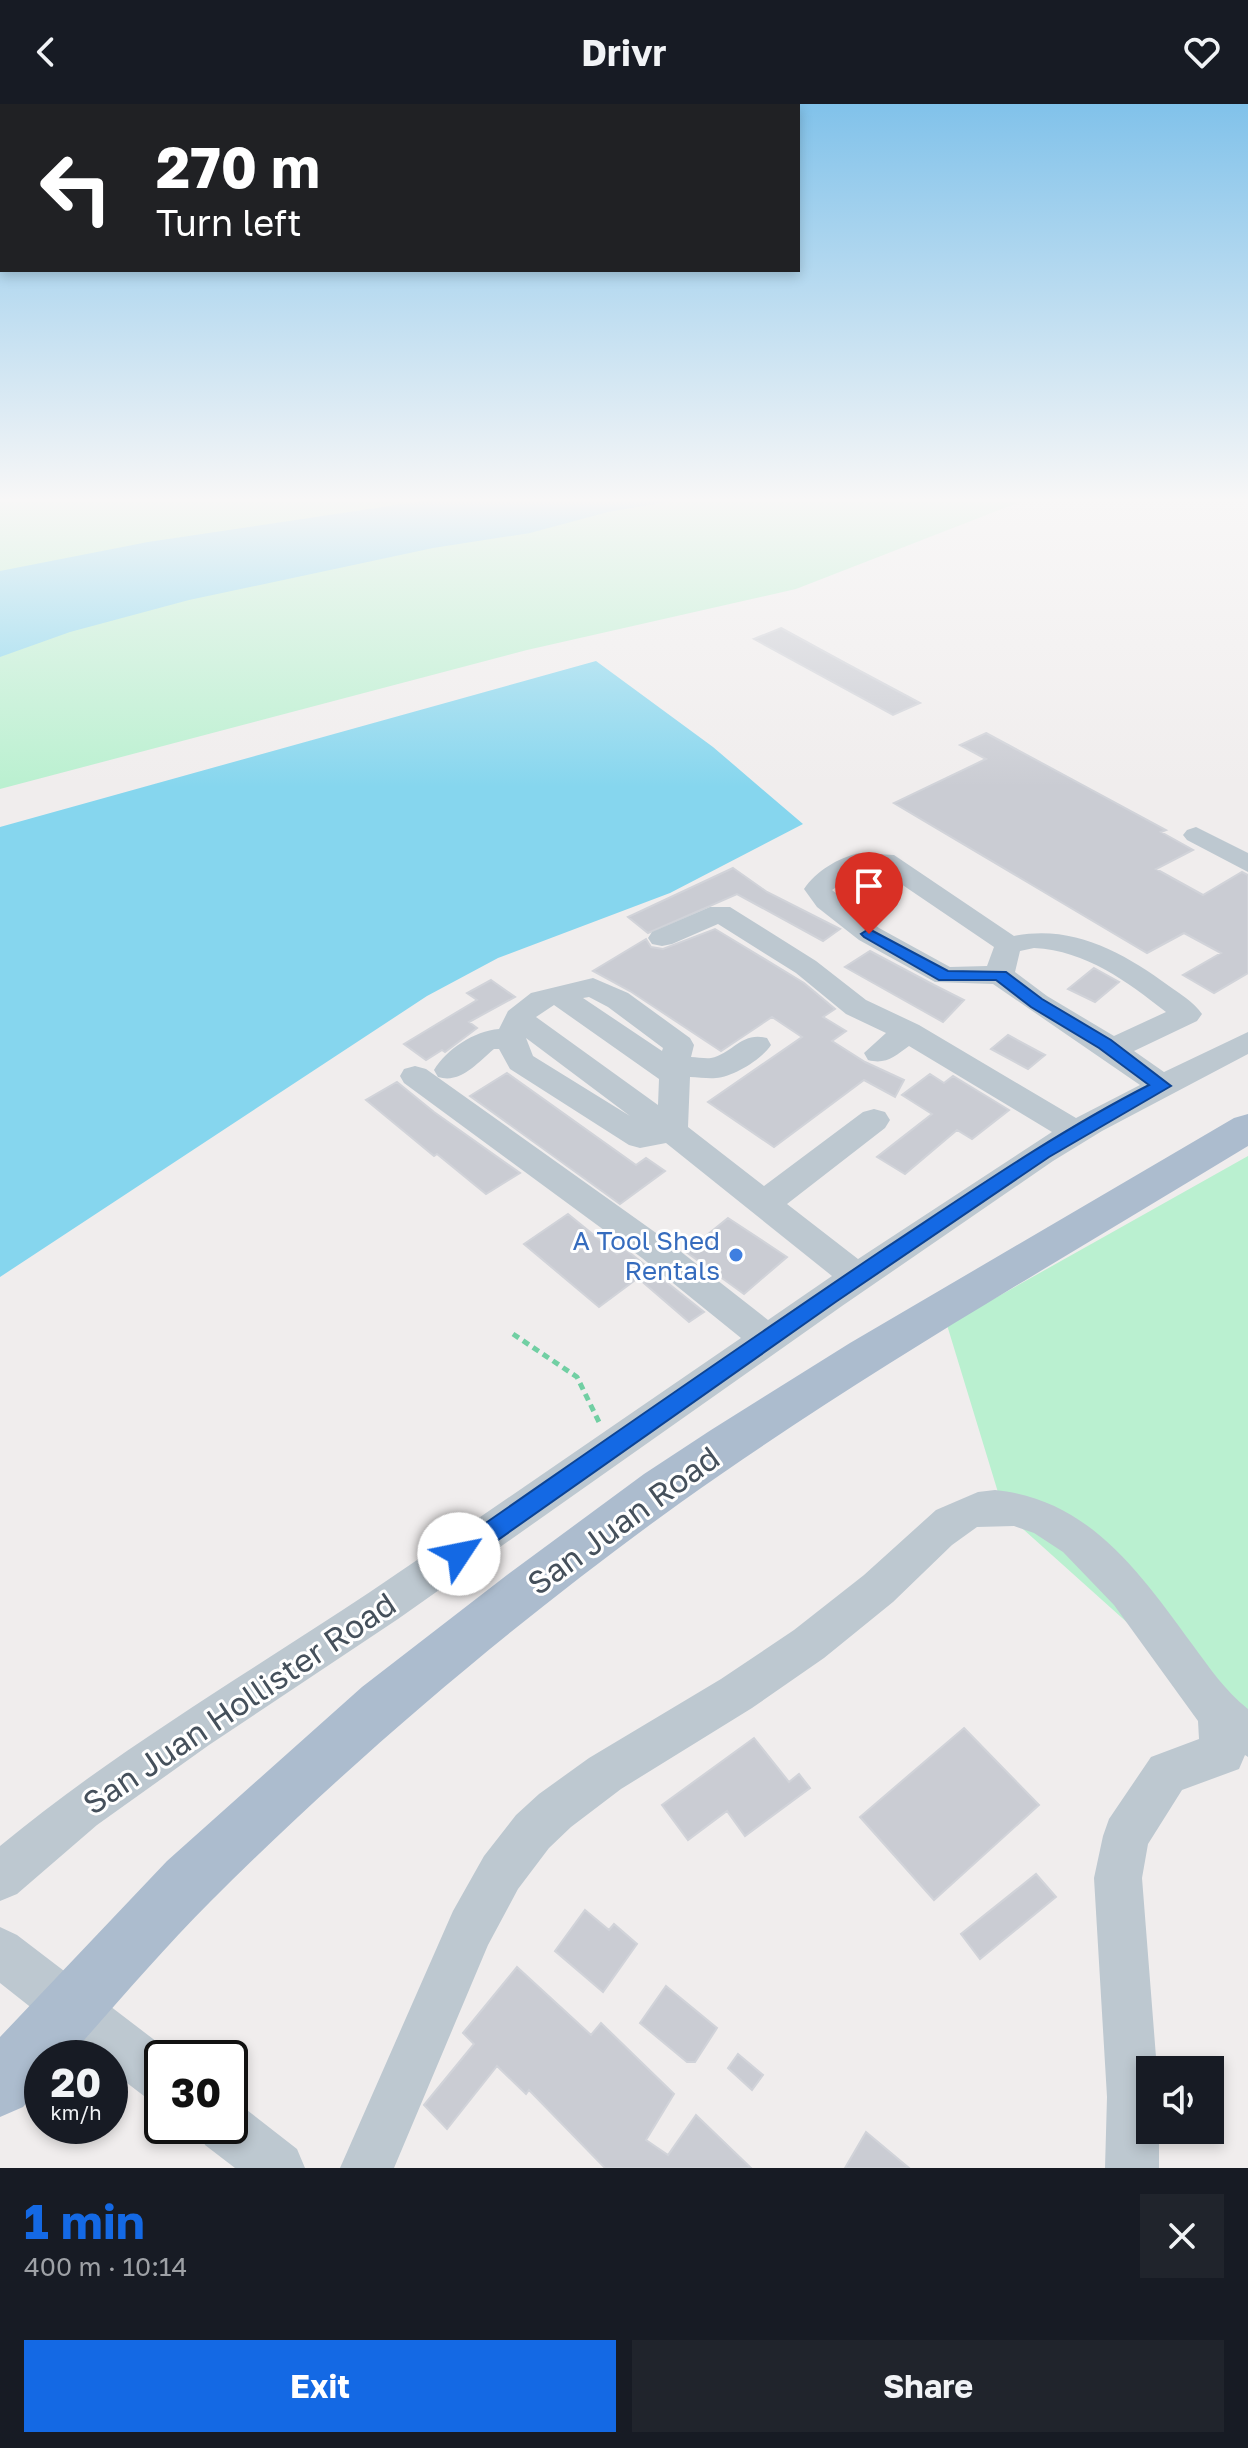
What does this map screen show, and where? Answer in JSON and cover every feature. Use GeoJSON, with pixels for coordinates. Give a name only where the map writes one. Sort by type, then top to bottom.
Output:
{"type":"FeatureCollection","features":[{"type":"Feature","properties":{"kind":"main road","name":"San Juan Road"},"geometry":{"type":"LineString","coordinates":[[0,2084],[188,1882],[381,1706],[650,1497],[866,1356],[1248,1128]]}},
{"type":"Feature","properties":{"kind":"street"},"geometry":{"type":"LineString","coordinates":[[1196,835],[1248,864]]}},
{"type":"Feature","properties":{"kind":"street"},"geometry":{"type":"LineString","coordinates":[[1112,1049],[1187,1014],[1142,980],[1084,946],[1044,939],[1009,945],[885,861],[859,861],[837,872],[817,889],[827,901],[869,934],[945,976],[1000,975],[1162,1086]]}},
{"type":"Feature","properties":{"kind":"street"},"geometry":{"type":"LineString","coordinates":[[662,938],[720,913],[806,967],[856,1007],[908,1032],[1076,1132]]}},
{"type":"Feature","properties":{"kind":"street"},"geometry":{"type":"LineString","coordinates":[[1000,975],[1009,945]]}},
{"type":"Feature","properties":{"kind":"street"},"geometry":{"type":"LineString","coordinates":[[449,1070],[486,1040],[514,1028],[530,1004],[593,987],[618,1000],[679,1045],[674,1070],[672,1131]]}},
{"type":"Feature","properties":{"kind":"street"},"geometry":{"type":"LineString","coordinates":[[514,1028],[672,1131],[857,1277]]}},
{"type":"Feature","properties":{"kind":"street"},"geometry":{"type":"LineString","coordinates":[[879,1053],[908,1032]]}},
{"type":"Feature","properties":{"kind":"street","name":"San Juan Hollister Road"},"geometry":{"type":"LineString","coordinates":[[0,1877],[81,1809],[193,1730],[364,1619],[612,1450],[857,1277],[1076,1132],[1248,1042]]}},
{"type":"Feature","properties":{"kind":"street"},"geometry":{"type":"LineString","coordinates":[[674,1070],[717,1068],[756,1045]]}},
{"type":"Feature","properties":{"kind":"street"},"geometry":{"type":"LineString","coordinates":[[415,1076],[654,1249],[768,1340]]}},
{"type":"Feature","properties":{"kind":"street"},"geometry":{"type":"LineString","coordinates":[[764,1204],[874,1120]]}},
{"type":"Feature","properties":{"kind":"street"},"geometry":{"type":"LineString","coordinates":[[367,2168],[474,1917],[513,1856],[538,1825],[576,1793],[732,1697],[870,1597],[963,1512],[987,1506],[1013,1509],[1049,1521],[1080,1539],[1105,1565],[1234,1724],[1223,1753],[1167,1773],[1126,1836],[1118,1878],[1133,2097],[1132,2168]]}},
{"type":"Feature","properties":{"kind":"street"},"geometry":{"type":"LineString","coordinates":[[0,1952],[144,2064]]}},
{"type":"Feature","properties":{"kind":"street"},"geometry":{"type":"LineString","coordinates":[[247,2144],[278,2168]]}},
{"type":"Feature","properties":{"kind":"path"},"geometry":{"type":"LineString","coordinates":[[513,1334],[577,1377],[612,1450]]}},
{"type":"Feature","properties":{"kind":"green space"},"geometry":{"type":"Polygon","coordinates":[[[0,594],[773,594],[527,650],[0,789],[0,594]]]}},
{"type":"Feature","properties":{"kind":"green space"},"geometry":{"type":"Polygon","coordinates":[[[1248,1156],[1248,1731],[1004,1512],[947,1325],[1248,1156]]]}},
{"type":"Feature","properties":{"kind":"water"},"geometry":{"type":"Polygon","coordinates":[[[0,594],[216,594],[70,632],[0,657],[0,594]]]}},
{"type":"Feature","properties":{"kind":"water"},"geometry":{"type":"Polygon","coordinates":[[[596,661],[713,747],[803,824],[670,893],[498,958],[427,996],[0,1277],[0,827],[596,661]]]}},
{"type":"Feature","properties":{"kind":"building"},"geometry":{"type":"Polygon","coordinates":[[[781,628],[920,703],[893,715],[754,639],[781,628]]]}},
{"type":"Feature","properties":{"kind":"building"},"geometry":{"type":"Polygon","coordinates":[[[986,733],[1166,830],[1161,832],[1193,850],[1156,869],[1203,895],[1242,872],[1248,875],[1248,973],[1214,993],[1183,975],[1221,953],[1184,933],[1147,953],[894,803],[986,759],[960,745],[986,733]]]}},
{"type":"Feature","properties":{"kind":"building"},"geometry":{"type":"Polygon","coordinates":[[[733,868],[767,892],[840,929],[823,941],[737,894],[648,933],[628,917],[733,868]]]}},
{"type":"Feature","properties":{"kind":"building"},"geometry":{"type":"Polygon","coordinates":[[[715,929],[804,983],[835,1009],[823,1017],[846,1031],[832,1041],[865,1062],[904,1080],[895,1097],[864,1080],[774,1147],[708,1102],[802,1037],[772,1017],[721,1051],[630,991],[593,971],[646,939],[651,947],[663,949],[715,929]]]}},
{"type":"Feature","properties":{"kind":"building"},"geometry":{"type":"Polygon","coordinates":[[[870,951],[964,1000],[943,1022],[845,967],[870,951]]]}},
{"type":"Feature","properties":{"kind":"building"},"geometry":{"type":"Polygon","coordinates":[[[1094,968],[1119,982],[1095,1002],[1068,989],[1094,968]]]}},
{"type":"Feature","properties":{"kind":"building"},"geometry":{"type":"Polygon","coordinates":[[[491,980],[515,997],[469,1022],[477,1028],[445,1052],[442,1050],[426,1060],[404,1044],[477,1000],[467,993],[491,980]]]}},
{"type":"Feature","properties":{"kind":"building"},"geometry":{"type":"Polygon","coordinates":[[[1008,1035],[1045,1055],[1028,1069],[991,1049],[1008,1035]]]}},
{"type":"Feature","properties":{"kind":"building"},"geometry":{"type":"Polygon","coordinates":[[[507,1073],[636,1165],[646,1158],[665,1171],[620,1204],[470,1096],[507,1073]]]}},
{"type":"Feature","properties":{"kind":"building"},"geometry":{"type":"Polygon","coordinates":[[[930,1074],[944,1083],[953,1076],[1009,1110],[972,1139],[957,1130],[905,1174],[877,1157],[932,1114],[902,1095],[930,1074]]]}},
{"type":"Feature","properties":{"kind":"building"},"geometry":{"type":"Polygon","coordinates":[[[397,1082],[520,1173],[486,1194],[437,1154],[434,1156],[366,1100],[397,1082]]]}},
{"type":"Feature","properties":{"kind":"building"},"geometry":{"type":"Polygon","coordinates":[[[568,1214],[617,1254],[625,1249],[704,1312],[689,1322],[638,1278],[599,1307],[524,1244],[568,1214]]]}},
{"type":"Feature","properties":{"kind":"building","name":"A Tool Shed Rentals"},"geometry":{"type":"Polygon","coordinates":[[[728,1218],[787,1257],[744,1294],[686,1252],[728,1218]]]}},
{"type":"Feature","properties":{"kind":"building"},"geometry":{"type":"Polygon","coordinates":[[[964,1728],[1039,1805],[934,1900],[860,1817],[964,1728]]]}},
{"type":"Feature","properties":{"kind":"building"},"geometry":{"type":"Polygon","coordinates":[[[754,1738],[789,1782],[799,1774],[810,1788],[745,1836],[727,1811],[688,1840],[662,1805],[754,1738]]]}},
{"type":"Feature","properties":{"kind":"building"},"geometry":{"type":"Polygon","coordinates":[[[1036,1874],[1056,1897],[980,1959],[961,1934],[1036,1874]]]}},
{"type":"Feature","properties":{"kind":"building"},"geometry":{"type":"Polygon","coordinates":[[[585,1910],[609,1930],[614,1924],[637,1944],[603,1992],[555,1951],[585,1910]]]}},
{"type":"Feature","properties":{"kind":"building"},"geometry":{"type":"Polygon","coordinates":[[[517,1967],[591,2035],[601,2023],[674,2094],[646,2140],[668,2155],[696,2115],[751,2168],[605,2168],[529,2090],[526,2094],[497,2066],[447,2129],[424,2105],[474,2044],[463,2033],[517,1967]]]}},
{"type":"Feature","properties":{"kind":"building"},"geometry":{"type":"Polygon","coordinates":[[[666,1986],[717,2028],[695,2062],[687,2062],[640,2023],[666,1986]]]}},
{"type":"Feature","properties":{"kind":"building"},"geometry":{"type":"Polygon","coordinates":[[[738,2054],[763,2075],[752,2090],[728,2068],[738,2054]]]}},
{"type":"Feature","properties":{"kind":"building"},"geometry":{"type":"Polygon","coordinates":[[[866,2132],[909,2168],[845,2168],[866,2132]]]}},
{"type":"Feature","properties":{"kind":"place","name":"A Tool Shed Rentals"},"geometry":{"type":"Point","coordinates":[736,1255]}},
{"type":"Feature","properties":{"kind":"route"},"geometry":{"type":"LineString","coordinates":[[459,1554],[829,1296],[1042,1153],[1162,1086],[1105,1044],[1037,1003],[1000,975],[945,976],[869,934]]}}]}
